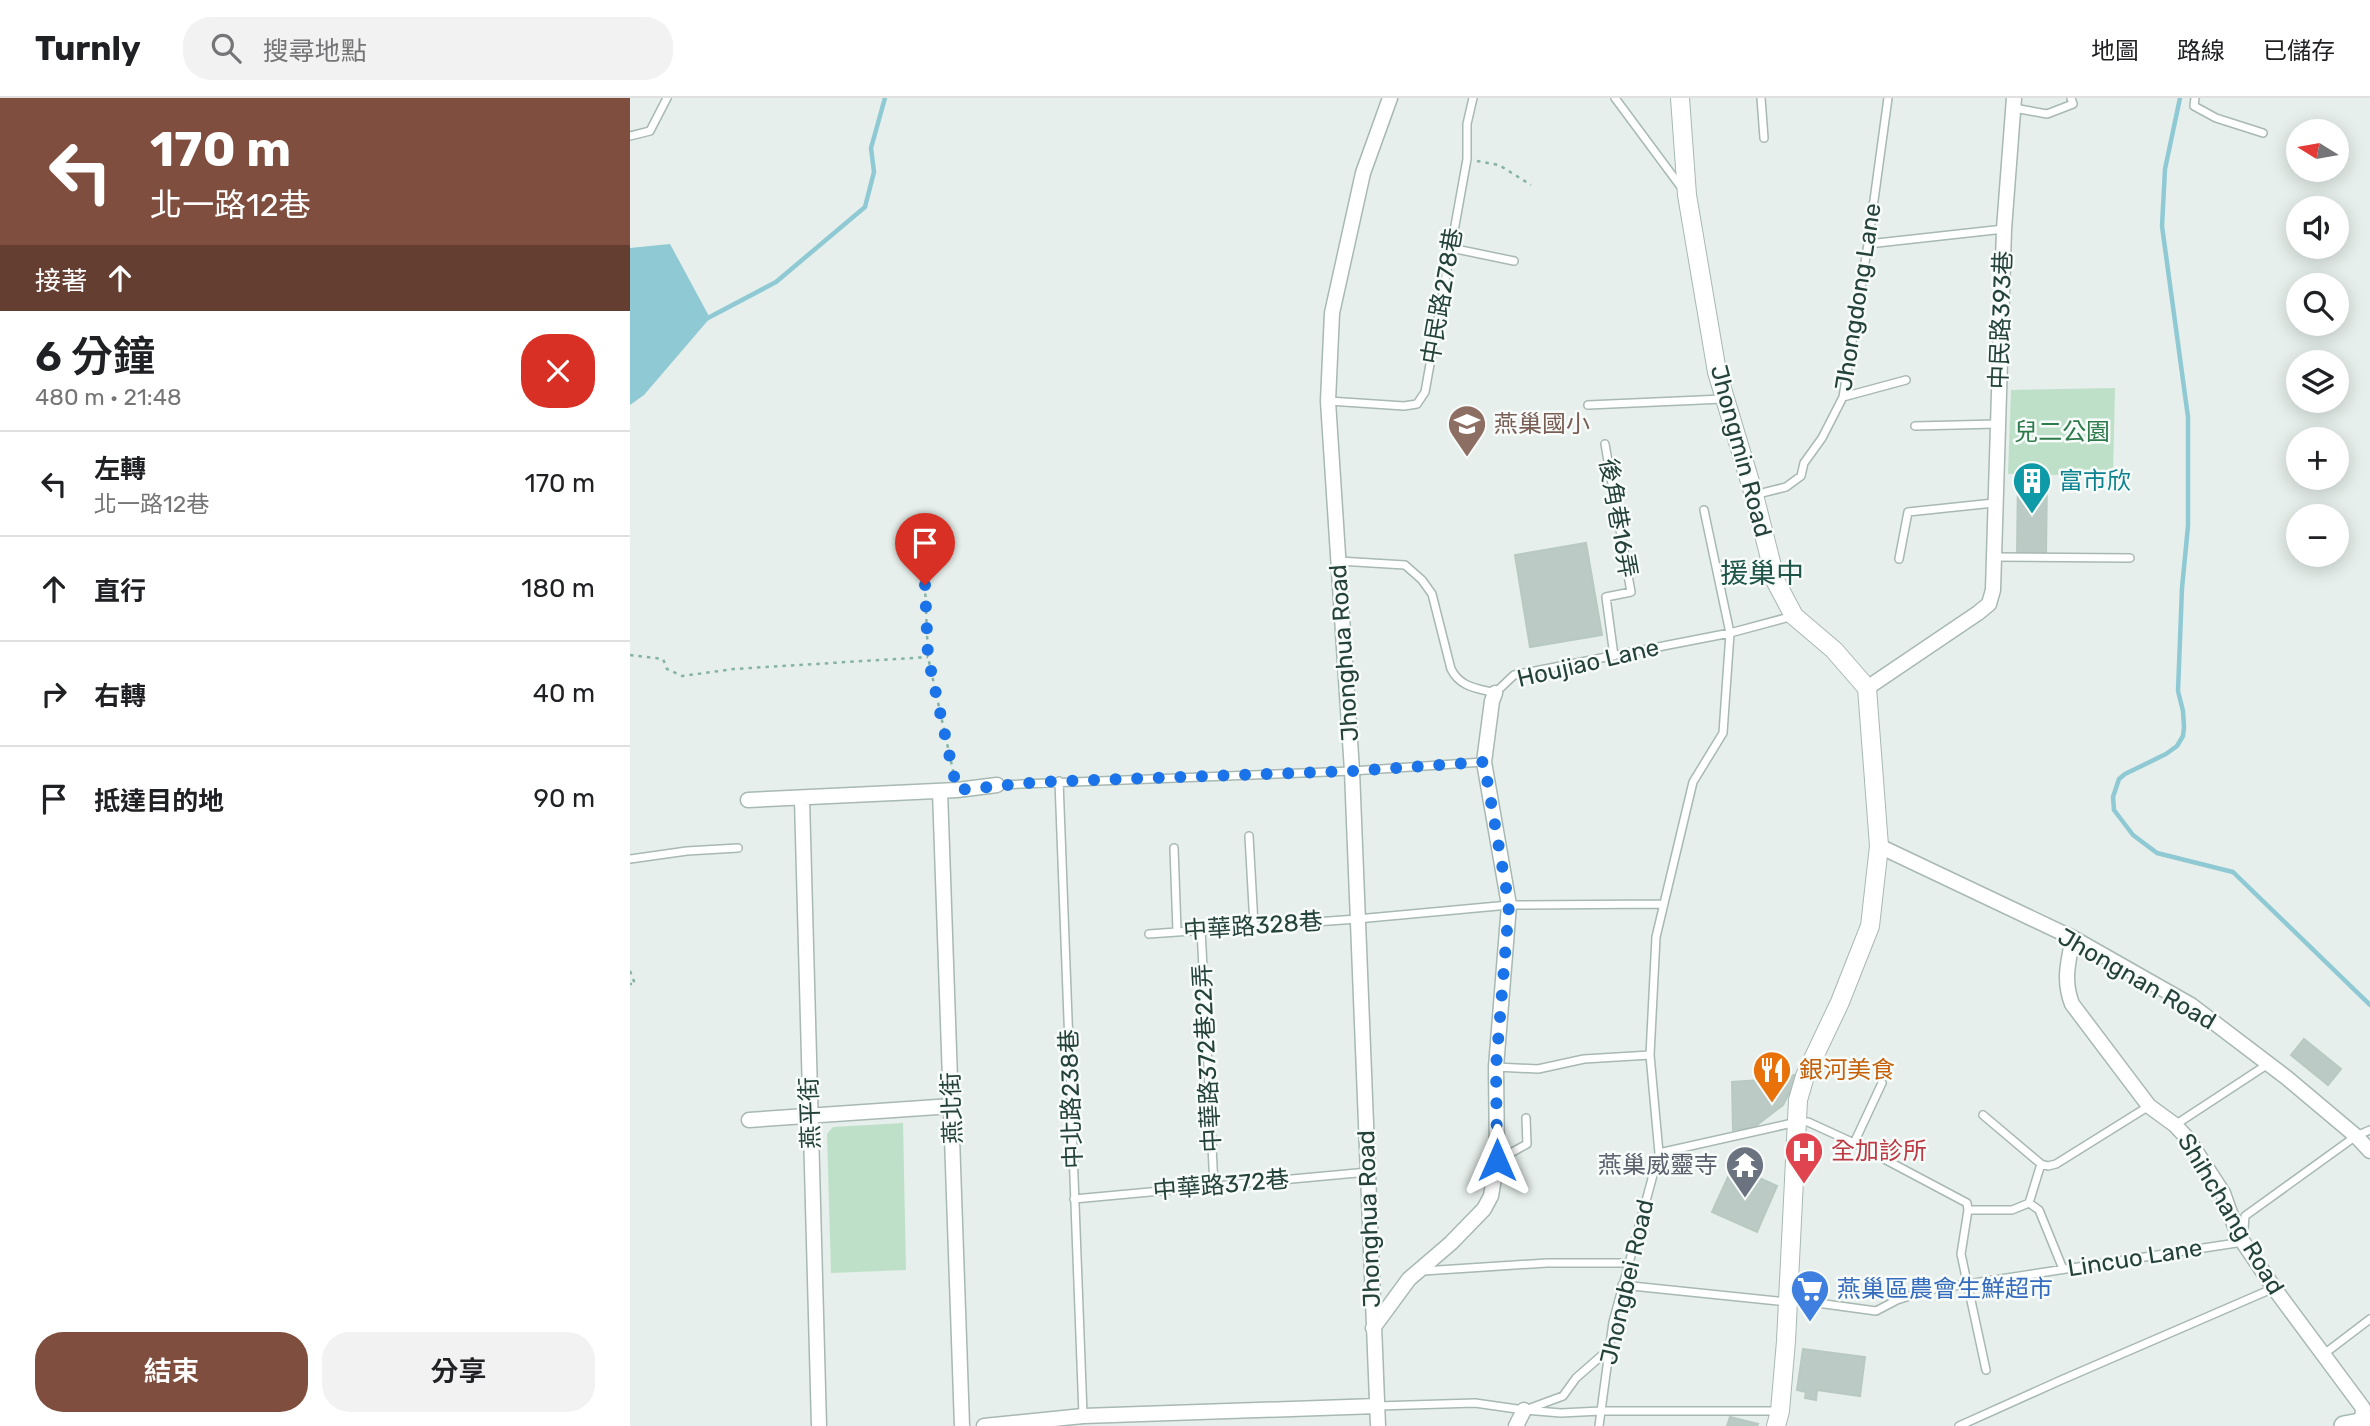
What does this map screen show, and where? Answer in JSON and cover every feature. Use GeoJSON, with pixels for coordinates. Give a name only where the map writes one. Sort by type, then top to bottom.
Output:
{"type":"FeatureCollection","features":[{"type":"Feature","properties":{"kind":"street","name":"Jhonghua Road"},"geometry":{"type":"LineString","coordinates":[[1378,1426],[1352,771],[1328,401],[1332,313],[1363,173],[1390,98]]}},
{"type":"Feature","properties":{"kind":"street","name":"Jhongmin Road"},"geometry":{"type":"LineString","coordinates":[[1681,98],[1687,195],[1717,372],[1754,495],[1776,582],[1794,616],[1834,650],[1867,688]]}},
{"type":"Feature","properties":{"kind":"street","name":"中民路393巷"},"geometry":{"type":"LineString","coordinates":[[1867,688],[1978,613],[1989,604],[1993,590],[2004,229],[2014,103]]}},
{"type":"Feature","properties":{"kind":"street"},"geometry":{"type":"LineString","coordinates":[[1778,1418],[1798,1101],[1805,1076],[1840,1002],[1870,926],[1879,846],[1867,688]]}},
{"type":"Feature","properties":{"kind":"street"},"geometry":{"type":"LineString","coordinates":[[1373,1328],[1409,1279],[1451,1243],[1484,1209],[1491,1196],[1497,1160],[1496,1067],[1509,905],[1484,762],[1495,693]]}},
{"type":"Feature","properties":{"kind":"street"},"geometry":{"type":"LineString","coordinates":[[748,800],[957,790],[997,785]]}},
{"type":"Feature","properties":{"kind":"street","name":"燕北街"},"geometry":{"type":"LineString","coordinates":[[940,791],[962,1426]]}},
{"type":"Feature","properties":{"kind":"street","name":"燕平街"},"geometry":{"type":"LineString","coordinates":[[802,799],[819,1426]]}},
{"type":"Feature","properties":{"kind":"street","name":"Jhongnan Road"},"geometry":{"type":"LineString","coordinates":[[1879,846],[2073,939],[2191,1005],[2268,1064],[2356,1136],[2370,1151]]}},
{"type":"Feature","properties":{"kind":"street","name":"Shihchang Road"},"geometry":{"type":"LineString","coordinates":[[2073,939],[2066,969],[2072,1004],[2149,1106],[2175,1125],[2188,1139],[2223,1193],[2243,1242],[2274,1289],[2363,1408],[2359,1423]]}},
{"type":"Feature","properties":{"kind":"street"},"geometry":{"type":"LineString","coordinates":[[749,1120],[952,1106]]}},
{"type":"Feature","properties":{"kind":"street"},"geometry":{"type":"LineString","coordinates":[[984,1426],[1083,1416],[1377,1406]]}},
{"type":"Feature","properties":{"kind":"street"},"geometry":{"type":"LineString","coordinates":[[1516,1426],[1524,1410]]}},
{"type":"Feature","properties":{"kind":"lane"},"geometry":{"type":"LineString","coordinates":[[630,136],[650,131],[667,98]]}},
{"type":"Feature","properties":{"kind":"lane","name":"中民路278巷"},"geometry":{"type":"LineString","coordinates":[[1328,401],[1404,406],[1418,404],[1425,392],[1467,159],[1468,124],[1474,98]]}},
{"type":"Feature","properties":{"kind":"lane"},"geometry":{"type":"LineString","coordinates":[[1615,98],[1687,195]]}},
{"type":"Feature","properties":{"kind":"lane"},"geometry":{"type":"LineString","coordinates":[[1761,98],[1764,138]]}},
{"type":"Feature","properties":{"kind":"lane","name":"Jhongdong Lane"},"geometry":{"type":"LineString","coordinates":[[1754,495],[1786,487],[1801,476],[1804,463],[1822,438],[1843,397],[1888,98]]}},
{"type":"Feature","properties":{"kind":"lane"},"geometry":{"type":"LineString","coordinates":[[2014,103],[2047,114],[2073,104],[2071,98]]}},
{"type":"Feature","properties":{"kind":"lane"},"geometry":{"type":"LineString","coordinates":[[2195,98],[2194,106],[2216,118],[2263,133]]}},
{"type":"Feature","properties":{"kind":"lane"},"geometry":{"type":"LineString","coordinates":[[1868,244],[2004,229]]}},
{"type":"Feature","properties":{"kind":"lane"},"geometry":{"type":"LineString","coordinates":[[1451,248],[1514,261]]}},
{"type":"Feature","properties":{"kind":"lane"},"geometry":{"type":"LineString","coordinates":[[1843,397],[1906,380]]}},
{"type":"Feature","properties":{"kind":"lane"},"geometry":{"type":"LineString","coordinates":[[1588,405],[1724,399]]}},
{"type":"Feature","properties":{"kind":"lane"},"geometry":{"type":"LineString","coordinates":[[1915,426],[1997,424]]}},
{"type":"Feature","properties":{"kind":"lane","name":"後角巷16弄"},"geometry":{"type":"LineString","coordinates":[[1605,444],[1631,592],[1606,597],[1614,656]]}},
{"type":"Feature","properties":{"kind":"lane"},"geometry":{"type":"LineString","coordinates":[[1899,559],[1908,512],[1994,503]]}},
{"type":"Feature","properties":{"kind":"lane","name":"Jhongbei Road"},"geometry":{"type":"LineString","coordinates":[[1599,1426],[1608,1350],[1622,1285],[1659,1153],[1650,1055],[1656,937],[1693,782],[1723,733],[1730,633],[1704,510]]}},
{"type":"Feature","properties":{"kind":"lane"},"geometry":{"type":"LineString","coordinates":[[1993,557],[2130,558]]}},
{"type":"Feature","properties":{"kind":"lane","name":"Houjiao Lane"},"geometry":{"type":"LineString","coordinates":[[1339,561],[1405,565],[1422,580],[1432,594],[1455,678],[1465,685],[1495,693],[1514,675],[1730,633],[1794,616]]}},
{"type":"Feature","properties":{"kind":"lane"},"geometry":{"type":"LineString","coordinates":[[997,785],[1352,771],[1484,762]]}},
{"type":"Feature","properties":{"kind":"lane","name":"中北路238巷"},"geometry":{"type":"LineString","coordinates":[[1059,781],[1083,1416]]}},
{"type":"Feature","properties":{"kind":"lane"},"geometry":{"type":"LineString","coordinates":[[1249,836],[1254,925]]}},
{"type":"Feature","properties":{"kind":"lane"},"geometry":{"type":"LineString","coordinates":[[630,859],[687,851],[738,848]]}},
{"type":"Feature","properties":{"kind":"lane"},"geometry":{"type":"LineString","coordinates":[[1174,848],[1177,931]]}},
{"type":"Feature","properties":{"kind":"lane","name":"中華路328巷"},"geometry":{"type":"LineString","coordinates":[[1149,934],[1509,905],[1664,904]]}},
{"type":"Feature","properties":{"kind":"lane","name":"中華路372巷22弄"},"geometry":{"type":"LineString","coordinates":[[1201,929],[1214,1186]]}},
{"type":"Feature","properties":{"kind":"lane"},"geometry":{"type":"LineString","coordinates":[[1496,1067],[1538,1069],[1584,1059],[1650,1055]]}},
{"type":"Feature","properties":{"kind":"lane"},"geometry":{"type":"LineString","coordinates":[[2175,1125],[2268,1064]]}},
{"type":"Feature","properties":{"kind":"lane"},"geometry":{"type":"LineString","coordinates":[[1854,1143],[1882,1083]]}},
{"type":"Feature","properties":{"kind":"lane"},"geometry":{"type":"LineString","coordinates":[[1983,1115],[2042,1164],[2048,1166],[2056,1164],[2149,1106]]}},
{"type":"Feature","properties":{"kind":"lane"},"geometry":{"type":"LineString","coordinates":[[1497,1160],[1527,1144],[1526,1118]]}},
{"type":"Feature","properties":{"kind":"lane"},"geometry":{"type":"LineString","coordinates":[[1659,1153],[1797,1122],[1808,1122],[1854,1143],[1967,1203],[1961,1254],[1986,1370]]}},
{"type":"Feature","properties":{"kind":"lane"},"geometry":{"type":"LineString","coordinates":[[2243,1242],[2245,1216],[2356,1136],[2370,1130]]}},
{"type":"Feature","properties":{"kind":"lane"},"geometry":{"type":"LineString","coordinates":[[1968,1210],[2012,1210],[2029,1203],[2042,1164]]}},
{"type":"Feature","properties":{"kind":"lane","name":"中華路372巷"},"geometry":{"type":"LineString","coordinates":[[1074,1199],[1368,1172]]}},
{"type":"Feature","properties":{"kind":"lane"},"geometry":{"type":"LineString","coordinates":[[2029,1203],[2039,1210],[2063,1269]]}},
{"type":"Feature","properties":{"kind":"lane","name":"Lincuo Lane"},"geometry":{"type":"LineString","coordinates":[[1622,1285],[1876,1311],[1897,1300],[1928,1290],[2243,1242]]}},
{"type":"Feature","properties":{"kind":"lane"},"geometry":{"type":"LineString","coordinates":[[1419,1271],[1547,1263],[1628,1263]]}},
{"type":"Feature","properties":{"kind":"lane"},"geometry":{"type":"LineString","coordinates":[[1959,1426],[2274,1289]]}},
{"type":"Feature","properties":{"kind":"lane"},"geometry":{"type":"LineString","coordinates":[[2323,1354],[2370,1319]]}},
{"type":"Feature","properties":{"kind":"lane"},"geometry":{"type":"LineString","coordinates":[[1524,1410],[1563,1396],[1576,1378],[1608,1350]]}},
{"type":"Feature","properties":{"kind":"lane"},"geometry":{"type":"LineString","coordinates":[[1377,1406],[1475,1403],[1561,1413],[1601,1411],[1778,1418]]}},
{"type":"Feature","properties":{"kind":"path"},"geometry":{"type":"LineString","coordinates":[[1467,159],[1499,165],[1531,185]]}},
{"type":"Feature","properties":{"kind":"path"},"geometry":{"type":"LineString","coordinates":[[925,585],[928,657],[957,790]]}},
{"type":"Feature","properties":{"kind":"path"},"geometry":{"type":"LineString","coordinates":[[630,655],[663,659],[667,669],[682,676],[734,669],[928,657]]}},
{"type":"Feature","properties":{"kind":"path"},"geometry":{"type":"LineString","coordinates":[[630,971],[635,984],[630,984]]}},
{"type":"Feature","properties":{"kind":"green space","name":"兒二公園"},"geometry":{"type":"Polygon","coordinates":[[[2115,388],[2113,476],[2008,474],[2011,390],[2115,388]]]}},
{"type":"Feature","properties":{"kind":"green space"},"geometry":{"type":"Polygon","coordinates":[[[903,1123],[906,1270],[831,1273],[827,1134],[833,1127],[903,1123]]]}},
{"type":"Feature","properties":{"kind":"water"},"geometry":{"type":"Polygon","coordinates":[[[670,244],[710,318],[644,395],[630,405],[630,248],[670,244]]]}},
{"type":"Feature","properties":{"kind":"building","name":"富市欣"},"geometry":{"type":"Polygon","coordinates":[[[2018,476],[2047,476],[2046,555],[2017,555],[2018,476]]]}},
{"type":"Feature","properties":{"kind":"building"},"geometry":{"type":"Polygon","coordinates":[[[1586,543],[1602,635],[1530,647],[1515,555],[1586,543]]]}},
{"type":"Feature","properties":{"kind":"building"},"geometry":{"type":"Polygon","coordinates":[[[2304,1039],[2341,1069],[2328,1085],[2291,1055],[2304,1039]]]}},
{"type":"Feature","properties":{"kind":"building"},"geometry":{"type":"Polygon","coordinates":[[[1799,1074],[1783,1105],[1753,1128],[1733,1130],[1732,1082],[1777,1079],[1799,1074]]]}},
{"type":"Feature","properties":{"kind":"building","name":"燕巢威靈寺"},"geometry":{"type":"Polygon","coordinates":[[[1733,1166],[1777,1186],[1757,1232],[1712,1212],[1733,1166]]]}},
{"type":"Feature","properties":{"kind":"building"},"geometry":{"type":"Polygon","coordinates":[[[1803,1349],[1865,1357],[1860,1396],[1817,1390],[1816,1400],[1805,1398],[1806,1392],[1797,1390],[1803,1349]]]}},
{"type":"Feature","properties":{"kind":"building"},"geometry":{"type":"Polygon","coordinates":[[[1730,1417],[1758,1424],[1727,1426],[1730,1417]]]}},
{"type":"Feature","properties":{"kind":"waterway"},"geometry":{"type":"LineString","coordinates":[[706,319],[776,282],[865,207],[874,172],[871,148],[885,98]]}},
{"type":"Feature","properties":{"kind":"waterway"},"geometry":{"type":"LineString","coordinates":[[2180,98],[2165,169],[2162,226],[2188,417],[2188,526],[2182,588],[2178,691],[2184,727],[2183,736],[2177,746],[2119,779],[2113,797],[2114,810],[2133,835],[2157,853],[2233,872],[2370,1005]]}},
{"type":"Feature","properties":{"kind":"place","name":"燕巢國小"},"geometry":{"type":"Point","coordinates":[1467,458]}},
{"type":"Feature","properties":{"kind":"place","name":"富市欣"},"geometry":{"type":"Point","coordinates":[2032,515]}},
{"type":"Feature","properties":{"kind":"place","name":"銀河美食"},"geometry":{"type":"Point","coordinates":[1772,1104]}},
{"type":"Feature","properties":{"kind":"place","name":"全加診所"},"geometry":{"type":"Point","coordinates":[1804,1185]}},
{"type":"Feature","properties":{"kind":"place","name":"燕巢威靈寺"},"geometry":{"type":"Point","coordinates":[1745,1199]}},
{"type":"Feature","properties":{"kind":"place","name":"燕巢區農會生鮮超市"},"geometry":{"type":"Point","coordinates":[1810,1323]}},
{"type":"Feature","properties":{"kind":"district","name":"援巢中"},"geometry":{"type":"Point","coordinates":[1762,573]}},
{"type":"Feature","properties":{"kind":"route"},"geometry":{"type":"LineString","coordinates":[[925,585],[928,657],[957,790],[1039,782],[1352,771],[1484,762],[1509,905],[1496,1067],[1497,1160]]}}]}
